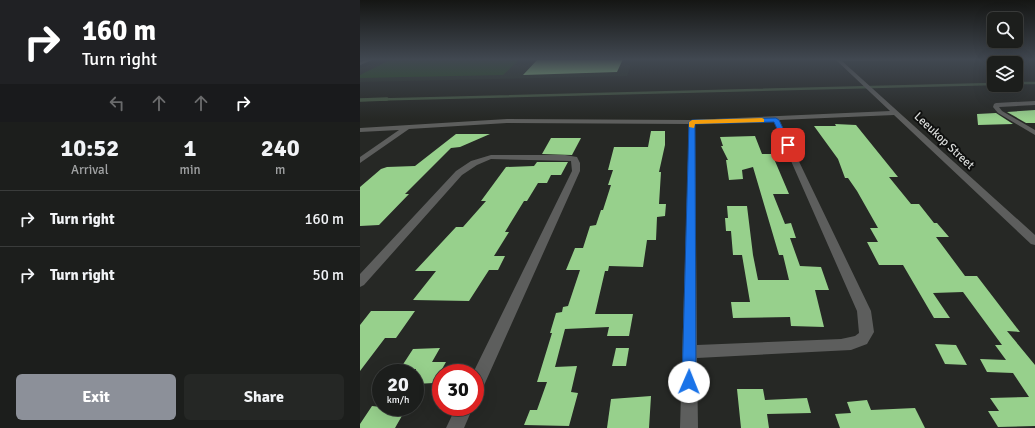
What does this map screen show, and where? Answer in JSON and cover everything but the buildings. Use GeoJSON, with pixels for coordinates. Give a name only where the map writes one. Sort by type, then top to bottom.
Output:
{"type":"FeatureCollection","features":[{"type":"Feature","properties":{"kind":"street","name":"Leeukop Street"},"geometry":{"type":"LineString","coordinates":[[858,79],[1035,241]]}},
{"type":"Feature","properties":{"kind":"street"},"geometry":{"type":"LineString","coordinates":[[1035,103],[996,105],[1000,112],[1035,133]]}},
{"type":"Feature","properties":{"kind":"street"},"geometry":{"type":"LineString","coordinates":[[360,130],[507,121],[692,122],[776,120],[895,113]]}},
{"type":"Feature","properties":{"kind":"street"},"geometry":{"type":"LineString","coordinates":[[690,352],[856,344],[864,339],[868,331],[864,311],[776,120]]}},
{"type":"Feature","properties":{"kind":"street"},"geometry":{"type":"LineString","coordinates":[[689,428],[692,122]]}},
{"type":"Feature","properties":{"kind":"street"},"geometry":{"type":"LineString","coordinates":[[360,161],[407,127]]}},
{"type":"Feature","properties":{"kind":"street"},"geometry":{"type":"LineString","coordinates":[[360,282],[458,173],[470,164],[480,159],[498,156],[565,157],[574,159],[576,163],[576,171],[484,367]]}},
{"type":"Feature","properties":{"kind":"street"},"geometry":{"type":"LineString","coordinates":[[455,428],[461,416]]}},
{"type":"Feature","properties":{"kind":"shaded area"},"geometry":{"type":"Polygon","coordinates":[[[360,79],[495,79],[360,82],[360,79]]]}},
{"type":"Feature","properties":{"kind":"waterway"},"geometry":{"type":"LineString","coordinates":[[1023,83],[1035,83]]}},
{"type":"Feature","properties":{"kind":"waterway"},"geometry":{"type":"LineString","coordinates":[[387,99],[360,100],[987,84]]}},
{"type":"Feature","properties":{"kind":"slow traffic"},"geometry":{"type":"LineString","coordinates":[[692,127],[692,122],[762,120]]}},
{"type":"Feature","properties":{"kind":"route"},"geometry":{"type":"LineString","coordinates":[[689,382],[692,122],[776,120],[788,145]]}}]}
